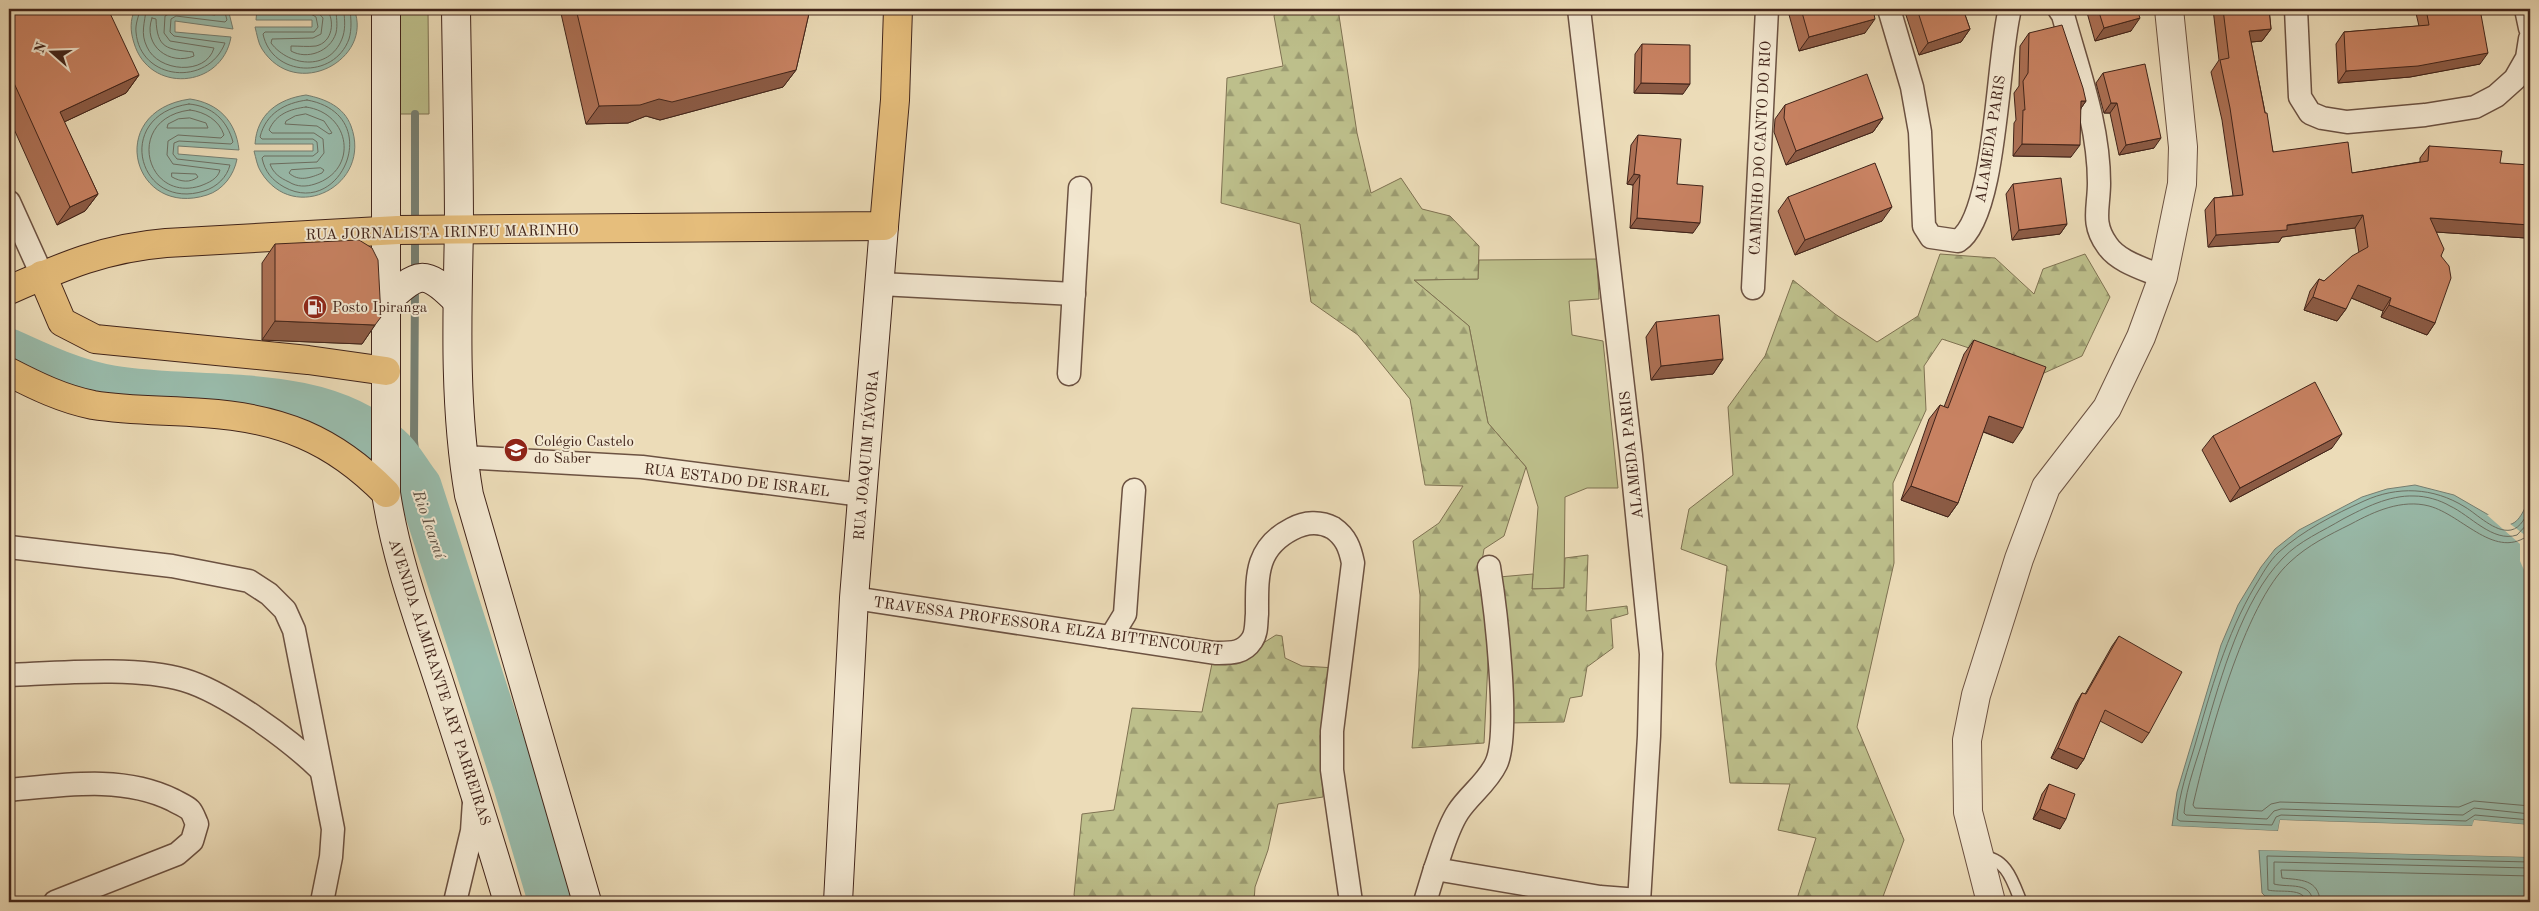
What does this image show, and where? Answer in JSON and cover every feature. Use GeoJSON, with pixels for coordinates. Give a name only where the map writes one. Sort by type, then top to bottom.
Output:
{"type":"FeatureCollection","features":[{"type":"Feature","properties":{"kind":"main road","name":"AVENIDA ALMIRANTE ARY PARREIRAS"},"geometry":{"type":"LineString","coordinates":[[386,9],[395,294],[386,371],[386,493],[396,547],[406,583],[475,790],[508,902]]}},
{"type":"Feature","properties":{"kind":"main road"},"geometry":{"type":"LineString","coordinates":[[456,9],[454,230],[463,457],[475,516],[587,902]]}},
{"type":"Feature","properties":{"kind":"main road","name":"RUA JOAQUIM TÁVORA"},"geometry":{"type":"LineString","coordinates":[[838,902],[854,598],[895,100],[898,9]]}},
{"type":"Feature","properties":{"kind":"main road"},"geometry":{"type":"LineString","coordinates":[[1991,902],[1968,812],[1967,740],[1976,695],[2018,558],[2046,488],[2107,408],[2141,337],[2163,277],[2182,175],[2183,148],[2169,9]]}},
{"type":"Feature","properties":{"kind":"main road","name":"RUA JORNALISTA IRINEU MARINHO"},"geometry":{"type":"LineString","coordinates":[[9,290],[89,256],[149,245],[323,233],[392,231],[884,226]]}},
{"type":"Feature","properties":{"kind":"main road"},"geometry":{"type":"LineString","coordinates":[[42,276],[62,322],[95,339],[308,360],[386,371]]}},
{"type":"Feature","properties":{"kind":"main road"},"geometry":{"type":"LineString","coordinates":[[395,294],[419,277],[437,281],[457,301]]}},
{"type":"Feature","properties":{"kind":"main road"},"geometry":{"type":"LineString","coordinates":[[9,372],[42,389],[94,405],[206,413],[262,421],[288,428],[318,440],[342,455],[363,470],[386,493]]}},
{"type":"Feature","properties":{"kind":"street","name":"ALAMEDA PARIS"},"geometry":{"type":"LineString","coordinates":[[1579,9],[1631,455],[1651,654],[1649,736],[1639,901]]}},
{"type":"Feature","properties":{"kind":"street","name":"CAMINHO DO CANTO DO RIO"},"geometry":{"type":"LineString","coordinates":[[1753,288],[1767,9]]}},
{"type":"Feature","properties":{"kind":"street","name":"ALAMEDA PARIS"},"geometry":{"type":"LineString","coordinates":[[1889,9],[1912,88],[1920,132],[1924,226],[1931,237],[1958,241],[1965,237],[1978,214],[1989,161],[2010,9]]}},
{"type":"Feature","properties":{"kind":"street"},"geometry":{"type":"LineString","coordinates":[[2059,9],[2063,15],[2095,129],[2099,185],[2095,221],[2101,236],[2117,256],[2163,277]]}},
{"type":"Feature","properties":{"kind":"street"},"geometry":{"type":"LineString","coordinates":[[2296,9],[2300,97],[2310,112],[2322,118],[2347,122],[2425,115],[2475,107],[2496,96],[2515,79],[2526,58],[2530,39]]}},
{"type":"Feature","properties":{"kind":"street"},"geometry":{"type":"LineString","coordinates":[[2526,9],[2530,28]]}},
{"type":"Feature","properties":{"kind":"street"},"geometry":{"type":"LineString","coordinates":[[1069,374],[1080,188]]}},
{"type":"Feature","properties":{"kind":"street"},"geometry":{"type":"LineString","coordinates":[[9,202],[42,276]]}},
{"type":"Feature","properties":{"kind":"street"},"geometry":{"type":"LineString","coordinates":[[880,284],[1074,294]]}},
{"type":"Feature","properties":{"kind":"street","name":"RUA ESTADO DE ISRAEL"},"geometry":{"type":"LineString","coordinates":[[463,457],[642,467],[862,496]]}},
{"type":"Feature","properties":{"kind":"street"},"geometry":{"type":"LineString","coordinates":[[1111,637],[1125,614],[1134,490]]}},
{"type":"Feature","properties":{"kind":"street","name":"TRAVESSA PROFESSORA ELZA BITTENCOURT"},"geometry":{"type":"LineString","coordinates":[[854,598],[1215,653],[1243,651],[1256,633],[1258,575],[1266,549],[1283,534],[1299,525],[1317,522],[1341,533],[1350,548],[1353,563],[1332,731],[1332,770],[1351,902]]}},
{"type":"Feature","properties":{"kind":"street"},"geometry":{"type":"LineString","coordinates":[[9,547],[213,572],[249,581],[269,594],[285,610],[294,630],[333,829],[332,857],[322,902]]}},
{"type":"Feature","properties":{"kind":"street"},"geometry":{"type":"LineString","coordinates":[[1425,902],[1435,869],[1458,812],[1489,776],[1500,750],[1501,704],[1496,617],[1489,566]]}},
{"type":"Feature","properties":{"kind":"street"},"geometry":{"type":"LineString","coordinates":[[9,675],[92,672],[141,674],[183,680],[213,692],[295,745],[320,769]]}},
{"type":"Feature","properties":{"kind":"street"},"geometry":{"type":"LineString","coordinates":[[9,790],[75,783],[126,786],[159,794],[176,802],[190,810],[197,824],[192,841],[177,854],[55,902]]}},
{"type":"Feature","properties":{"kind":"street"},"geometry":{"type":"LineString","coordinates":[[455,902],[472,831],[475,790]]}},
{"type":"Feature","properties":{"kind":"street"},"geometry":{"type":"LineString","coordinates":[[1435,869],[1600,897],[1639,901]]}},
{"type":"Feature","properties":{"kind":"lane"},"geometry":{"type":"LineString","coordinates":[[1978,857],[1992,857],[2002,865],[2010,874],[2021,902]]}},
{"type":"Feature","properties":{"kind":"green space"},"geometry":{"type":"Polygon","coordinates":[[[400,9],[428,9],[429,114],[400,114],[400,9]]]}},
{"type":"Feature","properties":{"kind":"green space"},"geometry":{"type":"Polygon","coordinates":[[[1277,9],[1338,9],[1357,133],[1371,193],[1401,178],[1422,209],[1450,216],[1479,246],[1478,279],[1414,280],[1469,326],[1488,423],[1526,467],[1504,536],[1484,549],[1480,574],[1490,622],[1484,743],[1412,748],[1419,667],[1420,595],[1413,541],[1439,523],[1463,486],[1425,485],[1410,399],[1358,335],[1311,302],[1300,224],[1221,203],[1227,78],[1283,66],[1274,16],[1277,9]]]}},
{"type":"Feature","properties":{"kind":"green space"},"geometry":{"type":"Polygon","coordinates":[[[1940,254],[1995,258],[2034,294],[2043,269],[2085,254],[2110,297],[2082,356],[2044,373],[1942,339],[1924,366],[1926,410],[1893,483],[1894,563],[1857,727],[1904,840],[1881,902],[1796,902],[1816,838],[1778,830],[1790,784],[1730,783],[1716,664],[1727,566],[1681,549],[1689,509],[1733,475],[1728,407],[1765,356],[1793,280],[1835,314],[1877,342],[1918,316],[1940,254]]]}},
{"type":"Feature","properties":{"kind":"green space"},"geometry":{"type":"Polygon","coordinates":[[[1597,259],[1599,299],[1569,301],[1572,335],[1603,341],[1618,488],[1587,488],[1565,497],[1564,588],[1532,589],[1538,507],[1526,467],[1488,423],[1469,326],[1414,280],[1478,279],[1479,260],[1597,259]]]}},
{"type":"Feature","properties":{"kind":"green space"},"geometry":{"type":"Polygon","coordinates":[[[1588,555],[1586,611],[1627,606],[1628,614],[1611,619],[1613,648],[1587,667],[1582,696],[1570,698],[1564,722],[1508,723],[1499,577],[1533,574],[1532,589],[1564,588],[1565,558],[1588,555]]]}},
{"type":"Feature","properties":{"kind":"green space"},"geometry":{"type":"Polygon","coordinates":[[[1276,635],[1282,636],[1285,658],[1302,666],[1336,668],[1330,702],[1320,736],[1323,797],[1278,804],[1268,850],[1255,887],[1254,902],[1078,902],[1074,895],[1082,814],[1114,810],[1132,708],[1202,712],[1215,649],[1252,650],[1276,635]]]}},
{"type":"Feature","properties":{"kind":"water"},"geometry":{"type":"Polygon","coordinates":[[[135,9],[228,9],[233,29],[175,21],[175,32],[231,37],[225,54],[214,67],[200,75],[185,79],[169,77],[154,71],[142,60],[134,43],[131,26],[135,9]]]}},
{"type":"Feature","properties":{"kind":"water"},"geometry":{"type":"Polygon","coordinates":[[[257,9],[354,9],[357,27],[353,44],[343,58],[328,68],[311,73],[294,72],[277,65],[262,49],[255,27],[312,27],[312,20],[256,20],[257,9]]]}},
{"type":"Feature","properties":{"kind":"water"},"geometry":{"type":"Polygon","coordinates":[[[306,95],[333,105],[344,114],[351,126],[355,147],[351,166],[341,181],[327,191],[310,197],[292,196],[275,188],[261,172],[254,151],[313,151],[313,144],[255,144],[260,124],[271,110],[286,100],[306,95]]]}},
{"type":"Feature","properties":{"kind":"water"},"geometry":{"type":"Polygon","coordinates":[[[190,99],[209,105],[224,115],[234,130],[239,150],[178,146],[178,154],[237,159],[227,181],[218,190],[207,195],[181,198],[161,192],[146,178],[138,160],[138,141],[146,122],[163,108],[190,99]]]}},
{"type":"Feature","properties":{"kind":"water"},"geometry":{"type":"Polygon","coordinates":[[[2415,485],[2454,495],[2506,525],[2518,519],[2530,498],[2530,825],[2474,820],[2473,826],[2280,820],[2278,831],[2172,826],[2177,792],[2221,645],[2238,605],[2261,567],[2275,549],[2299,530],[2362,497],[2387,489],[2415,485]]]}},
{"type":"Feature","properties":{"kind":"water"},"geometry":{"type":"Polygon","coordinates":[[[2259,850],[2530,857],[2530,902],[2301,902],[2300,898],[2265,896],[2262,893],[2259,850]]]}},
{"type":"Feature","properties":{"kind":"pier"},"geometry":{"type":"Polygon","coordinates":[[[2490,514],[2509,523],[2530,539],[2530,571],[2524,570],[2520,561],[2520,544],[2487,515],[2490,514]]]}},
{"type":"Feature","properties":{"kind":"pier"},"geometry":{"type":"Polygon","coordinates":[[[2280,820],[2472,826],[2474,820],[2530,825],[2530,828],[2476,822],[2473,829],[2282,823],[2278,833],[2172,828],[2172,826],[2278,831],[2280,820]]]}},
{"type":"Feature","properties":{"kind":"pier"},"geometry":{"type":"Polygon","coordinates":[[[2259,847],[2530,855],[2530,857],[2257,850],[2259,847]]]}},
{"type":"Feature","properties":{"kind":"building"},"geometry":{"type":"Polygon","coordinates":[[[9,9],[108,9],[139,75],[60,112],[98,194],[70,207],[9,72],[9,9]]]}},
{"type":"Feature","properties":{"kind":"building"},"geometry":{"type":"Polygon","coordinates":[[[576,9],[810,9],[796,70],[672,102],[659,99],[640,105],[599,106],[576,9]]]}},
{"type":"Feature","properties":{"kind":"building"},"geometry":{"type":"Polygon","coordinates":[[[1801,9],[1873,9],[1875,19],[1809,37],[1801,9]]]}},
{"type":"Feature","properties":{"kind":"building"},"geometry":{"type":"Polygon","coordinates":[[[1917,9],[1963,9],[1970,29],[1928,43],[1917,9]]]}},
{"type":"Feature","properties":{"kind":"building"},"geometry":{"type":"Polygon","coordinates":[[[2098,9],[2137,9],[2140,18],[2104,28],[2098,9]]]}},
{"type":"Feature","properties":{"kind":"building"},"geometry":{"type":"Polygon","coordinates":[[[2223,9],[2269,9],[2271,29],[2249,31],[2265,113],[2267,113],[2273,152],[2348,142],[2352,173],[2428,161],[2429,146],[2502,151],[2500,163],[2530,165],[2530,225],[2430,218],[2444,249],[2441,256],[2449,266],[2451,278],[2435,323],[2389,305],[2391,298],[2358,285],[2346,309],[2313,297],[2319,279],[2324,281],[2352,256],[2368,247],[2363,215],[2287,225],[2287,230],[2216,235],[2214,198],[2243,195],[2230,108],[2220,60],[2229,58],[2223,9]]]}},
{"type":"Feature","properties":{"kind":"building"},"geometry":{"type":"Polygon","coordinates":[[[2426,9],[2480,9],[2488,53],[2418,66],[2346,71],[2344,32],[2429,25],[2426,9]]]}},
{"type":"Feature","properties":{"kind":"building"},"geometry":{"type":"Polygon","coordinates":[[[2062,25],[2086,101],[2081,101],[2080,145],[2022,144],[2023,110],[2025,110],[2023,81],[2028,73],[2029,33],[2062,25]]]}},
{"type":"Feature","properties":{"kind":"building"},"geometry":{"type":"Polygon","coordinates":[[[1642,44],[1690,45],[1690,84],[1641,83],[1642,44]]]}},
{"type":"Feature","properties":{"kind":"building"},"geometry":{"type":"Polygon","coordinates":[[[2145,64],[2161,138],[2126,145],[2117,103],[2111,103],[2103,73],[2145,64]]]}},
{"type":"Feature","properties":{"kind":"building"},"geometry":{"type":"Polygon","coordinates":[[[1867,74],[1883,118],[1796,151],[1784,118],[1785,105],[1867,74]]]}},
{"type":"Feature","properties":{"kind":"building"},"geometry":{"type":"Polygon","coordinates":[[[1638,135],[1681,139],[1677,184],[1703,186],[1700,223],[1637,218],[1640,175],[1634,174],[1638,135]]]}},
{"type":"Feature","properties":{"kind":"building"},"geometry":{"type":"Polygon","coordinates":[[[1875,163],[1892,207],[1805,240],[1788,197],[1875,163]]]}},
{"type":"Feature","properties":{"kind":"building"},"geometry":{"type":"Polygon","coordinates":[[[2061,178],[2067,224],[2019,230],[2013,184],[2061,178]]]}},
{"type":"Feature","properties":{"kind":"building","name":"Posto Ipiranga"},"geometry":{"type":"Polygon","coordinates":[[[359,240],[372,248],[378,260],[381,317],[375,325],[275,321],[275,244],[359,240]]]}},
{"type":"Feature","properties":{"kind":"building"},"geometry":{"type":"Polygon","coordinates":[[[1719,315],[1723,359],[1661,366],[1656,322],[1719,315]]]}},
{"type":"Feature","properties":{"kind":"building"},"geometry":{"type":"Polygon","coordinates":[[[1974,340],[2046,367],[2023,428],[1989,416],[1958,503],[1911,486],[1940,405],[1948,408],[1974,340]]]}},
{"type":"Feature","properties":{"kind":"building"},"geometry":{"type":"Polygon","coordinates":[[[2315,382],[2342,434],[2240,488],[2213,436],[2315,382]]]}},
{"type":"Feature","properties":{"kind":"building"},"geometry":{"type":"Polygon","coordinates":[[[2119,636],[2182,672],[2149,733],[2105,710],[2084,759],[2058,748],[2082,693],[2086,694],[2119,636]]]}},
{"type":"Feature","properties":{"kind":"building"},"geometry":{"type":"Polygon","coordinates":[[[2049,784],[2075,794],[2066,819],[2040,809],[2049,784]]]}},
{"type":"Feature","properties":{"kind":"waterway"},"geometry":{"type":"LineString","coordinates":[[415,114],[415,274]]}},
{"type":"Feature","properties":{"kind":"waterway"},"geometry":{"type":"LineString","coordinates":[[415,286],[414,441],[419,486]]}},
{"type":"Feature","properties":{"kind":"waterway","name":"Rio Icaraí"},"geometry":{"type":"LineString","coordinates":[[9,351],[72,378],[112,388],[257,399],[293,404],[328,412],[360,426],[393,451],[419,486],[516,786],[551,902]]}},
{"type":"Feature","properties":{"kind":"place","name":"Posto Ipiranga"},"geometry":{"type":"Point","coordinates":[315,307]}},
{"type":"Feature","properties":{"kind":"place","name":"Colégio Castelo do Saber"},"geometry":{"type":"Point","coordinates":[516,450]}}]}
